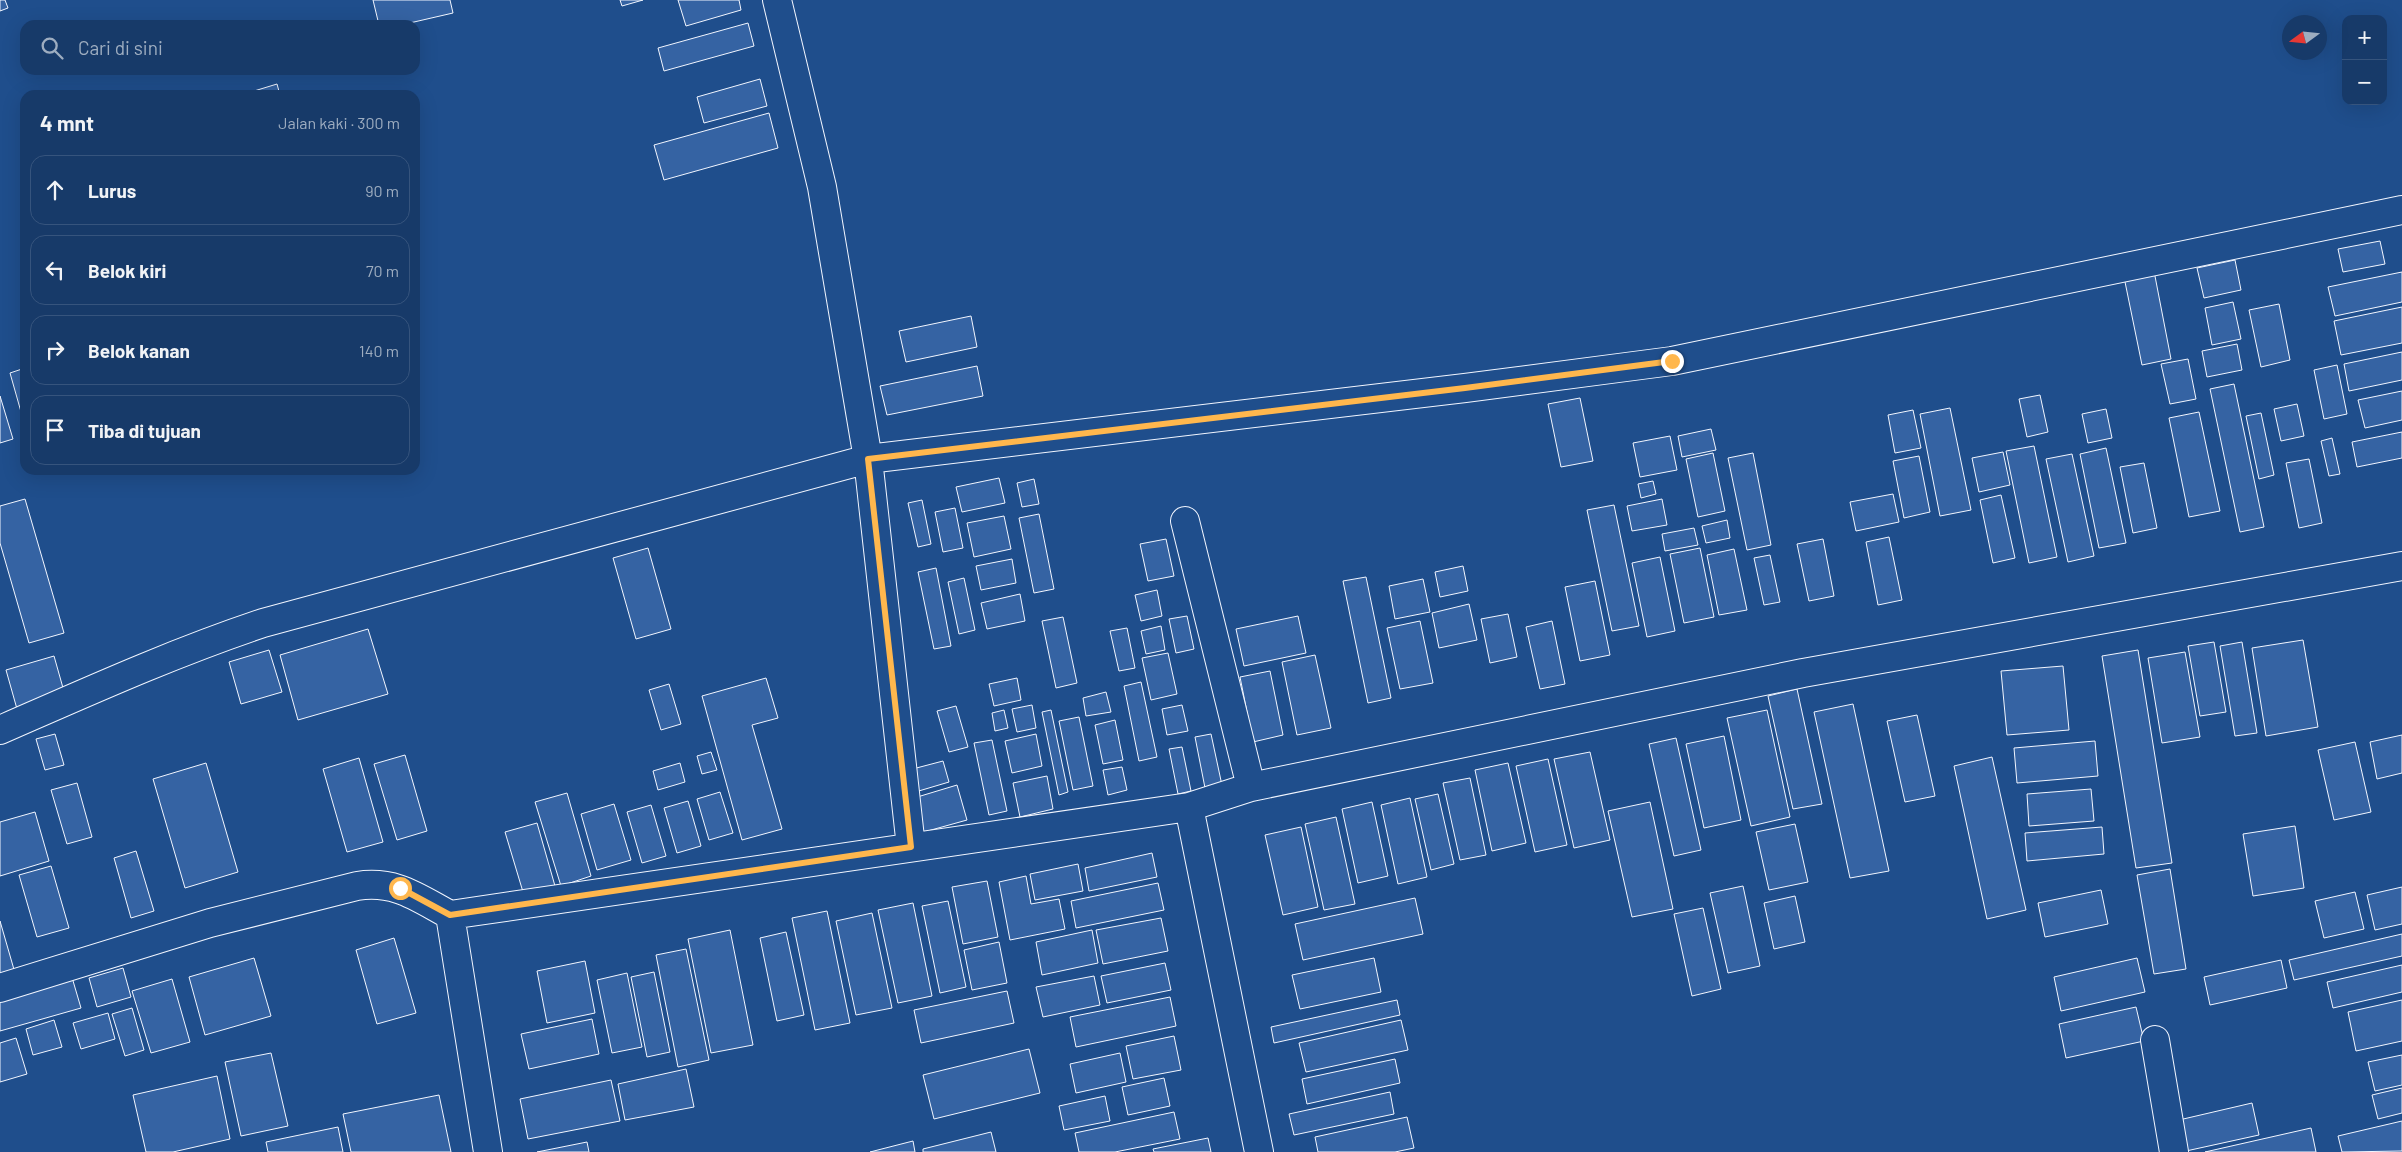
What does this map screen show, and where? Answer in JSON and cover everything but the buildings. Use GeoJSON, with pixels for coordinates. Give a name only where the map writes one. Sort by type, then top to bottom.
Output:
{"type":"FeatureCollection","features":[{"type":"Feature","properties":{"kind":"street"},"geometry":{"type":"LineString","coordinates":[[777,0],[822,187],[868,459],[911,847]]}},
{"type":"Feature","properties":{"kind":"street"},"geometry":{"type":"LineString","coordinates":[[0,730],[152,663],[203,643],[263,623],[868,459],[1455,389],[1672,361],[2402,210]]}},
{"type":"Feature","properties":{"kind":"street"},"geometry":{"type":"LineString","coordinates":[[1185,521],[1251,787]]}},
{"type":"Feature","properties":{"kind":"street"},"geometry":{"type":"LineString","coordinates":[[0,988],[210,923],[369,884],[400,888],[450,915],[1189,807],[1251,787],[1803,673],[2402,566]]}},
{"type":"Feature","properties":{"kind":"street"},"geometry":{"type":"LineString","coordinates":[[1189,807],[1259,1152]]}},
{"type":"Feature","properties":{"kind":"street"},"geometry":{"type":"LineString","coordinates":[[450,915],[488,1152]]}},
{"type":"Feature","properties":{"kind":"street"},"geometry":{"type":"LineString","coordinates":[[2155,1040],[2174,1152]]}},
{"type":"Feature","properties":{"kind":"route"},"geometry":{"type":"LineString","coordinates":[[400,888],[450,915],[911,847],[868,459],[1465,388],[1672,361]]}}]}
